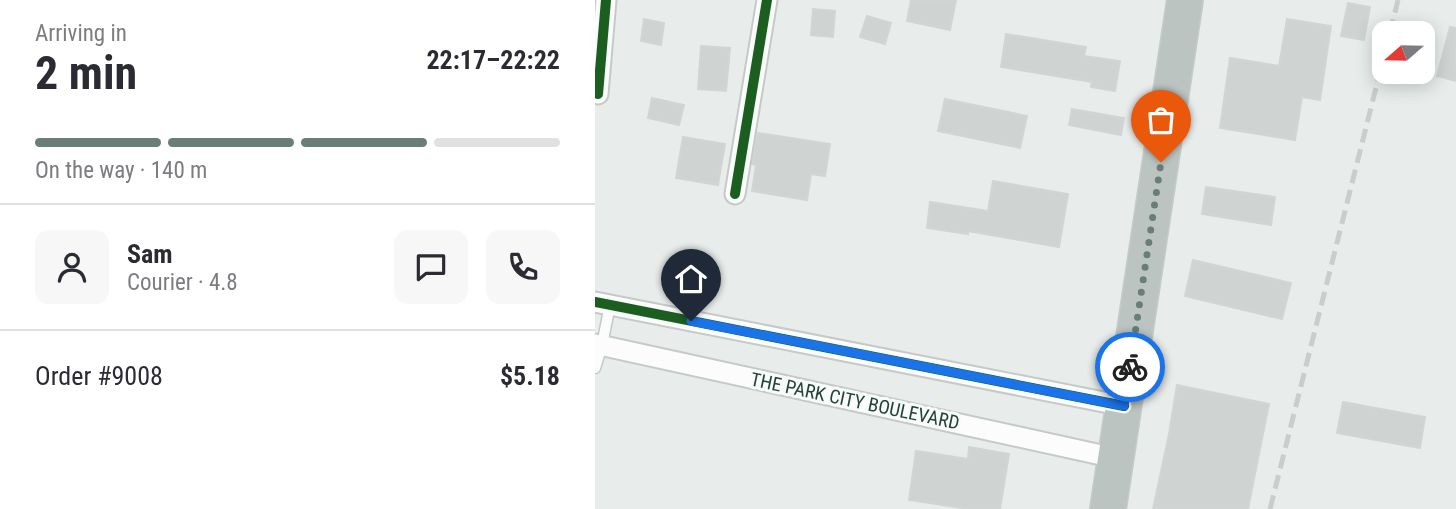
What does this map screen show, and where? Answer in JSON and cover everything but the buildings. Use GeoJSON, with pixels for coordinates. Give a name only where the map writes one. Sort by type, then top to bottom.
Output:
{"type":"FeatureCollection","features":[{"type":"Feature","properties":{"kind":"highway"},"geometry":{"type":"LineString","coordinates":[[1108,509],[1185,0]]}},
{"type":"Feature","properties":{"kind":"street"},"geometry":{"type":"LineString","coordinates":[[598,94],[606,0]]}},
{"type":"Feature","properties":{"kind":"street"},"geometry":{"type":"LineString","coordinates":[[735,194],[767,0]]}},
{"type":"Feature","properties":{"kind":"street"},"geometry":{"type":"LineString","coordinates":[[602,303],[1124,406]]}},
{"type":"Feature","properties":{"kind":"street","name":"THE PARK CITY BOULEVARD"},"geometry":{"type":"LineString","coordinates":[[599,345],[1115,458]]}},
{"type":"Feature","properties":{"kind":"lane"},"geometry":{"type":"LineString","coordinates":[[595,368],[602,303]]}},
{"type":"Feature","properties":{"kind":"railway"},"geometry":{"type":"LineString","coordinates":[[1393,21],[1398,0]]}},
{"type":"Feature","properties":{"kind":"railway"},"geometry":{"type":"LineString","coordinates":[[1270,509],[1377,84]]}},
{"type":"Feature","properties":{"kind":"cycle path"},"geometry":{"type":"LineString","coordinates":[[598,94],[606,0]]}},
{"type":"Feature","properties":{"kind":"cycle path"},"geometry":{"type":"LineString","coordinates":[[735,194],[767,0]]}},
{"type":"Feature","properties":{"kind":"cycle path"},"geometry":{"type":"LineString","coordinates":[[595,302],[1124,406]]}},
{"type":"Feature","properties":{"kind":"way so far"},"geometry":{"type":"LineString","coordinates":[[1130,367],[1161,162]]}},
{"type":"Feature","properties":{"kind":"route"},"geometry":{"type":"LineString","coordinates":[[691,321],[1124,406],[1130,367]]}}]}
